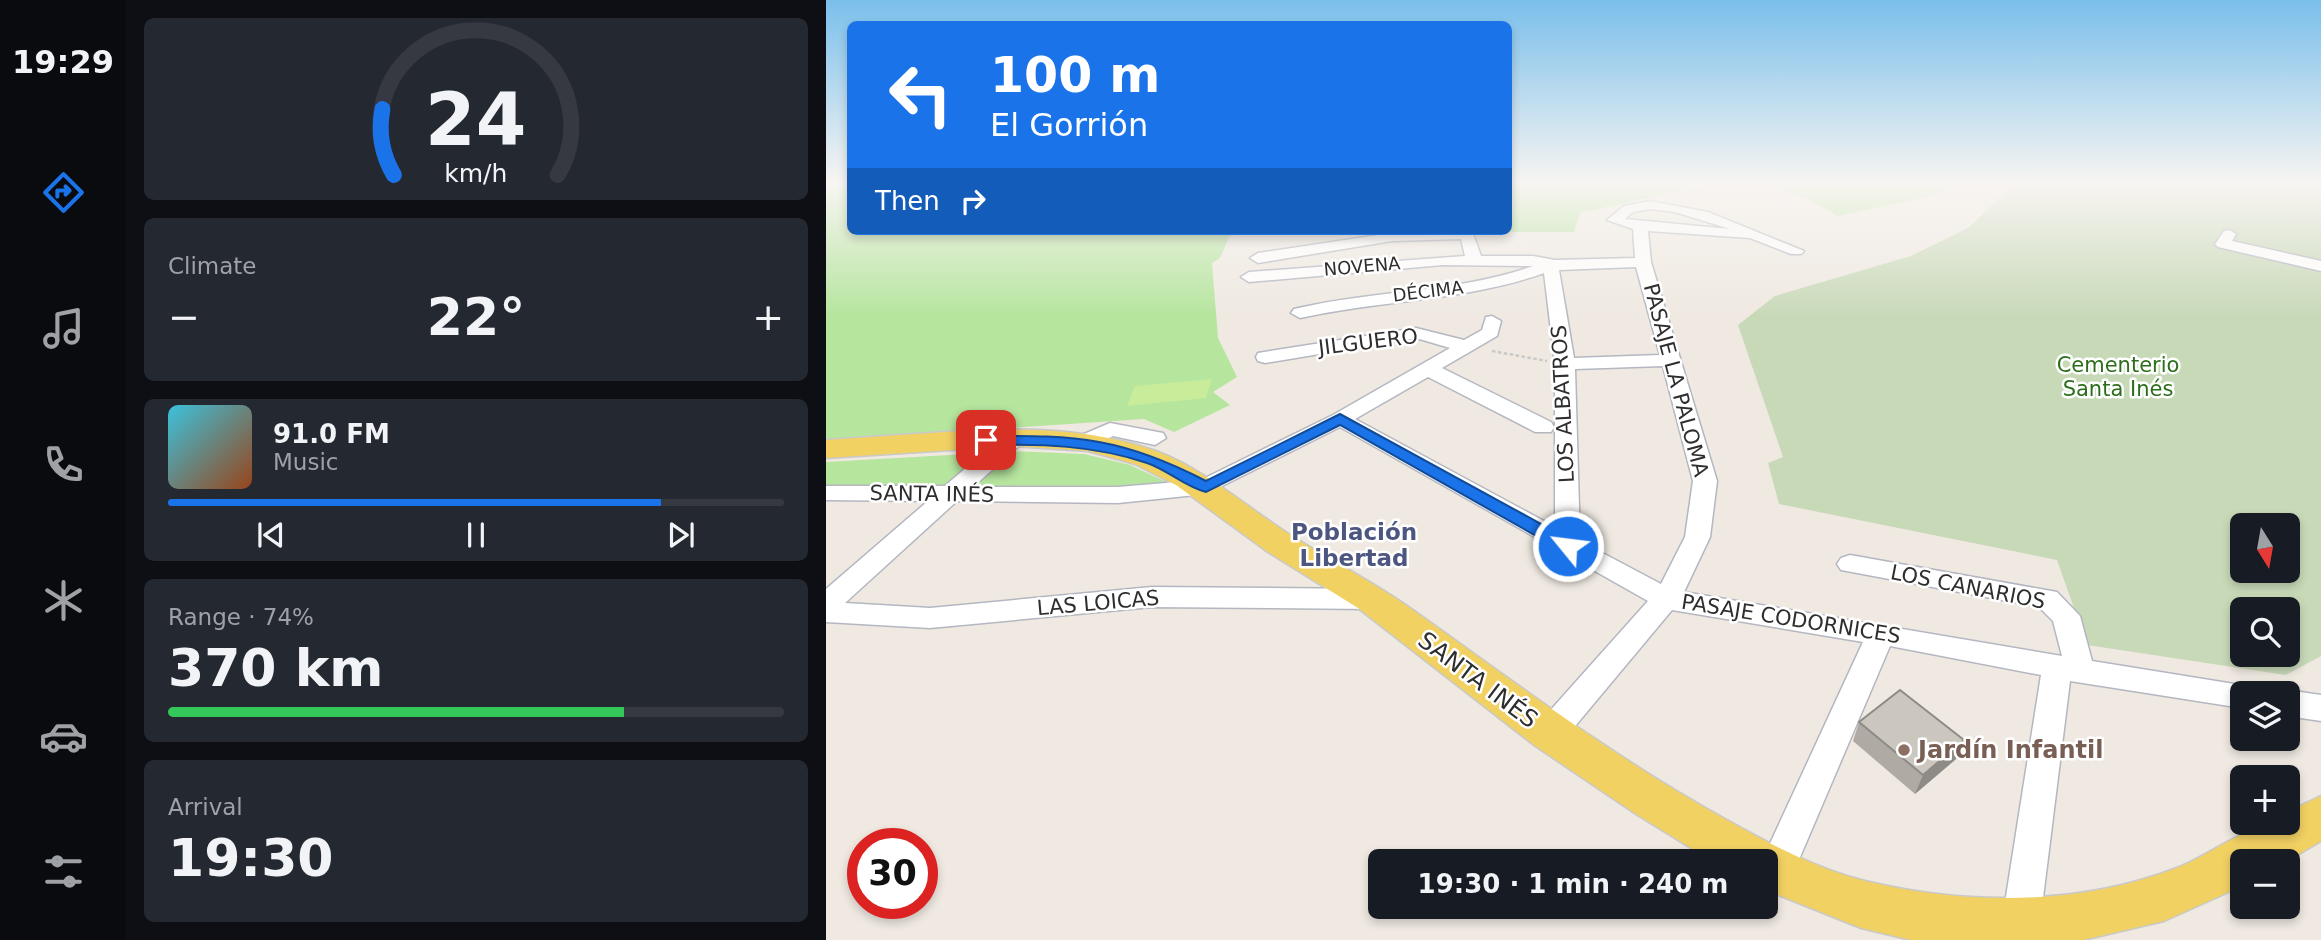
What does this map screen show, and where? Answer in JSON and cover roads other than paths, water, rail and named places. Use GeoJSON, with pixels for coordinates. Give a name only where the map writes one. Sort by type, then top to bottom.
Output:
{"type":"FeatureCollection","features":[{"type":"Feature","properties":{"kind":"main road","name":"SANTA INÉS"},"geometry":{"type":"LineString","coordinates":[[826,449],[1013,439],[1085,442],[1156,461],[1206,487],[1279,543],[1371,599],[1550,733],[1665,812],[1734,849]]}},
{"type":"Feature","properties":{"kind":"main road","name":"SANTA INÉS"},"geometry":{"type":"LineString","coordinates":[[2264,849],[2321,817]]}},
{"type":"Feature","properties":{"kind":"main road","name":"SANTA INÉS"},"geometry":{"type":"LineString","coordinates":[[1778,871],[1861,907],[1944,922],[2021,922],[2094,914],[2166,897],[2230,867]]}},
{"type":"Feature","properties":{"kind":"street","name":"PASAJE LA PALOMA"},"geometry":{"type":"LineString","coordinates":[[1550,733],[1667,599],[1691,554],[1703,518],[1705,481],[1643,262],[1640,228]]}},
{"type":"Feature","properties":{"kind":"street"},"geometry":{"type":"LineString","coordinates":[[1653,228],[1747,234]]}},
{"type":"Feature","properties":{"kind":"street"},"geometry":{"type":"LineString","coordinates":[[1733,228],[1796,251]]}},
{"type":"Feature","properties":{"kind":"street"},"geometry":{"type":"LineString","coordinates":[[2229,234],[2223,244],[2321,265]]}},
{"type":"Feature","properties":{"kind":"street"},"geometry":{"type":"LineString","coordinates":[[1258,258],[1392,237],[1442,235]]}},
{"type":"Feature","properties":{"kind":"street"},"geometry":{"type":"LineString","coordinates":[[1467,235],[1474,260]]}},
{"type":"Feature","properties":{"kind":"street","name":"NOVENA"},"geometry":{"type":"LineString","coordinates":[[1249,277],[1381,264],[1474,260],[1533,261],[1555,265],[1643,262]]}},
{"type":"Feature","properties":{"kind":"street","name":"DÉCIMA"},"geometry":{"type":"LineString","coordinates":[[1300,313],[1350,302],[1503,282],[1555,265]]}},
{"type":"Feature","properties":{"kind":"street","name":"LOS ALBATROS"},"geometry":{"type":"LineString","coordinates":[[1555,265],[1551,268],[1565,364],[1568,546]]}},
{"type":"Feature","properties":{"kind":"street"},"geometry":{"type":"LineString","coordinates":[[1206,487],[1340,419],[1469,347],[1491,332],[1492,321]]}},
{"type":"Feature","properties":{"kind":"street","name":"JILGUERO"},"geometry":{"type":"LineString","coordinates":[[1265,357],[1416,333],[1469,347]]}},
{"type":"Feature","properties":{"kind":"street"},"geometry":{"type":"LineString","coordinates":[[1565,364],[1672,360]]}},
{"type":"Feature","properties":{"kind":"street"},"geometry":{"type":"LineString","coordinates":[[1428,369],[1543,427]]}},
{"type":"Feature","properties":{"kind":"street","name":"PASAJE CODORNICES"},"geometry":{"type":"LineString","coordinates":[[1340,419],[1667,599],[2230,694]]}},
{"type":"Feature","properties":{"kind":"street"},"geometry":{"type":"LineString","coordinates":[[1085,442],[1110,429],[1155,438]]}},
{"type":"Feature","properties":{"kind":"street"},"geometry":{"type":"LineString","coordinates":[[826,604],[946,495],[1013,439]]}},
{"type":"Feature","properties":{"kind":"street","name":"SANTA INÉS"},"geometry":{"type":"LineString","coordinates":[[826,493],[1118,495],[1206,487]]}},
{"type":"Feature","properties":{"kind":"street","name":"LOS CANARIOS"},"geometry":{"type":"LineString","coordinates":[[1850,564],[2047,599],[2066,616],[2068,668],[2021,922]]}},
{"type":"Feature","properties":{"kind":"street","name":"LAS LOICAS"},"geometry":{"type":"LineString","coordinates":[[826,612],[930,618],[1152,597],[1371,599]]}},
{"type":"Feature","properties":{"kind":"street"},"geometry":{"type":"LineString","coordinates":[[1774,849],[1881,634]]}},
{"type":"Feature","properties":{"kind":"street"},"geometry":{"type":"LineString","coordinates":[[2300,705],[2321,708]]}},
{"type":"Feature","properties":{"kind":"place","name":"Jardín Infantil"},"geometry":{"type":"Point","coordinates":[1904,750]}},
{"type":"Feature","properties":{"kind":"district","name":"Población Libertad"},"geometry":{"type":"Point","coordinates":[1354,545]}},
{"type":"Feature","properties":{"kind":"park label","name":"Cementerio Santa Inés"},"geometry":{"type":"Point","coordinates":[2118,377]}}]}
